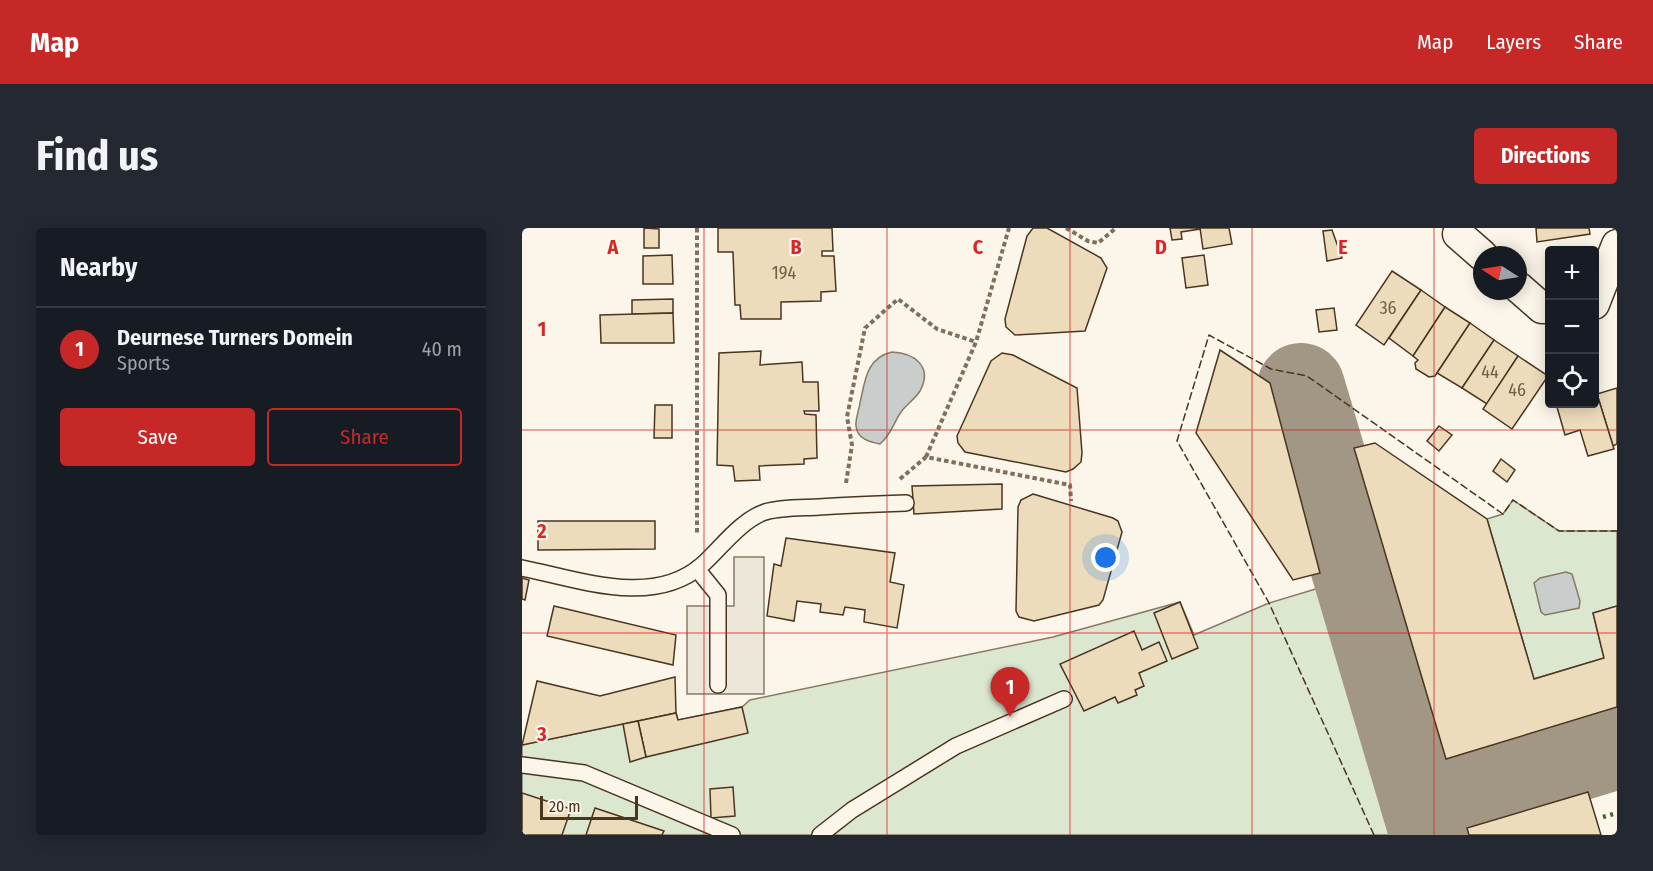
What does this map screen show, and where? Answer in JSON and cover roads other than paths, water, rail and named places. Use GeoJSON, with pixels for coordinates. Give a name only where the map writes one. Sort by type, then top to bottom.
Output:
{"type":"FeatureCollection","features":[{"type":"Feature","properties":{"kind":"street"},"geometry":{"type":"LineString","coordinates":[[1458,234],[1473,247]]}},
{"type":"Feature","properties":{"kind":"street"},"geometry":{"type":"LineString","coordinates":[[1596,300],[1617,245]]}},
{"type":"Feature","properties":{"kind":"street"},"geometry":{"type":"LineString","coordinates":[[1527,295],[1545,308]]}},
{"type":"Feature","properties":{"kind":"lane"},"geometry":{"type":"LineString","coordinates":[[522,568],[642,588],[678,580],[697,569],[746,524],[763,513],[785,508],[899,503]]}},
{"type":"Feature","properties":{"kind":"lane"},"geometry":{"type":"LineString","coordinates":[[697,569],[718,595],[718,685]]}},
{"type":"Feature","properties":{"kind":"lane"},"geometry":{"type":"LineString","coordinates":[[820,835],[852,810],[956,746],[1065,699]]}},
{"type":"Feature","properties":{"kind":"lane"},"geometry":{"type":"LineString","coordinates":[[522,765],[584,773],[732,835]]}},
{"type":"Feature","properties":{"kind":"place","name":"Deurnese Turners Domein"},"geometry":{"type":"Point","coordinates":[1010,717]}}]}
